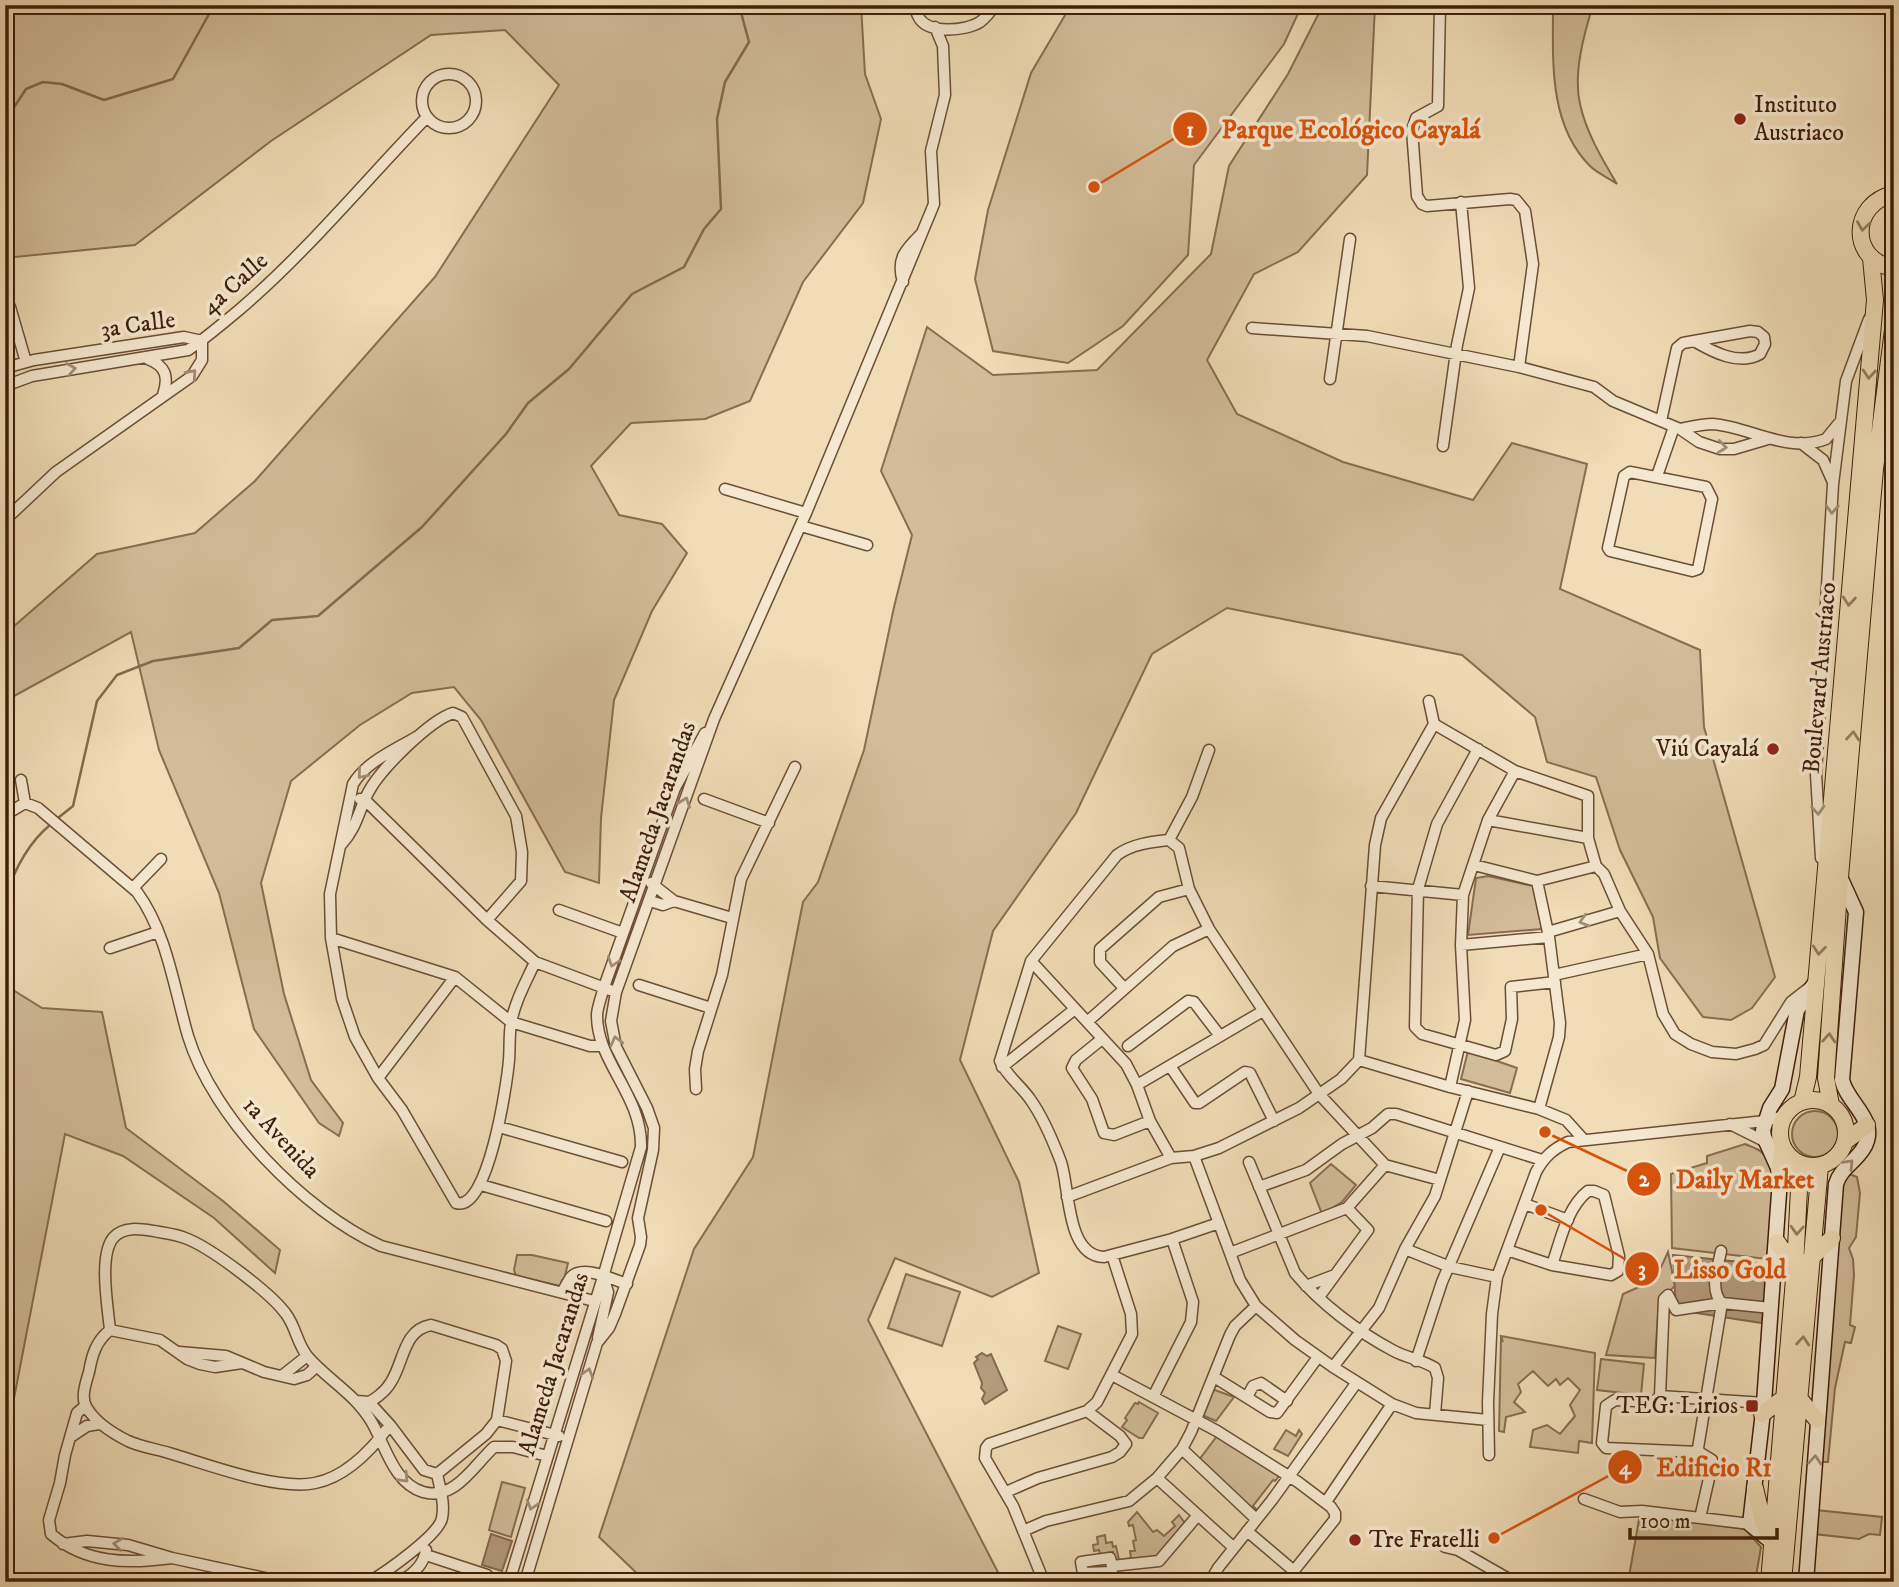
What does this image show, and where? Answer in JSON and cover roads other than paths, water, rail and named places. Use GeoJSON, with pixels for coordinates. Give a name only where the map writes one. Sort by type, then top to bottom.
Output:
{"type":"FeatureCollection","features":[{"type":"Feature","properties":{"kind":"main road","name":"Boulevard Austríaco"},"geometry":{"type":"LineString","coordinates":[[1802,1102],[1808,1077],[1875,300],[1871,258],[1862,241],[1862,221],[1869,207],[1891,191]]}},
{"type":"Feature","properties":{"kind":"main road"},"geometry":{"type":"LineString","coordinates":[[1871,258],[1894,268]]}},
{"type":"Feature","properties":{"kind":"main road","name":"Boulevard Austríaco"},"geometry":{"type":"LineString","coordinates":[[1831,1105],[1826,1078],[1840,877],[1875,469],[1894,322]]}},
{"type":"Feature","properties":{"kind":"main road"},"geometry":{"type":"LineString","coordinates":[[1779,1170],[1783,1147],[1780,1132],[1784,1116],[1795,1105],[1817,1100],[1831,1105],[1842,1116],[1847,1132],[1846,1141]]}},
{"type":"Feature","properties":{"kind":"main road"},"geometry":{"type":"LineString","coordinates":[[1783,1147],[1796,1162],[1820,1166],[1836,1157],[1846,1141],[1867,1125]]}},
{"type":"Feature","properties":{"kind":"main road"},"geometry":{"type":"LineString","coordinates":[[1783,1582],[1799,1189],[1796,1162]]}},
{"type":"Feature","properties":{"kind":"main road"},"geometry":{"type":"LineString","coordinates":[[1769,1582],[1811,1259],[1820,1166]]}},
{"type":"Feature","properties":{"kind":"main road"},"geometry":{"type":"LineString","coordinates":[[1811,1259],[1832,1238]]}},
{"type":"Feature","properties":{"kind":"main road"},"geometry":{"type":"LineString","coordinates":[[1777,1242],[1796,1267]]}},
{"type":"Feature","properties":{"kind":"main road"},"geometry":{"type":"LineString","coordinates":[[1791,1398],[1817,1420]]}},
{"type":"Feature","properties":{"kind":"main road"},"geometry":{"type":"LineString","coordinates":[[1763,1408],[1791,1398]]}},
{"type":"Feature","properties":{"kind":"main road"},"geometry":{"type":"LineString","coordinates":[[1755,1488],[1763,1522],[1773,1543]]}},
{"type":"Feature","properties":{"kind":"street"},"geometry":{"type":"LineString","coordinates":[[915,5],[918,16],[924,23],[959,30]]}},
{"type":"Feature","properties":{"kind":"street"},"geometry":{"type":"LineString","coordinates":[[943,46],[959,30],[983,20],[995,5]]}},
{"type":"Feature","properties":{"kind":"street"},"geometry":{"type":"LineString","coordinates":[[1440,5],[1438,106],[1416,118],[1412,130],[1418,196],[1422,204],[1427,206],[1510,199],[1516,200],[1525,211],[1533,264],[1519,367]]}},
{"type":"Feature","properties":{"kind":"street"},"geometry":{"type":"LineString","coordinates":[[714,719],[801,526],[903,282],[899,269],[906,248],[925,230],[934,204],[931,151],[945,95],[943,46],[935,27]]}},
{"type":"Feature","properties":{"kind":"street"},"geometry":{"type":"LineString","coordinates":[[443,75],[460,77],[473,89],[476,98],[472,115],[459,127],[441,127],[426,117],[422,109],[423,92],[434,78],[443,75]]}},
{"type":"Feature","properties":{"kind":"street","name":"4a Calle"},"geometry":{"type":"LineString","coordinates":[[5,520],[56,472],[182,384],[198,369],[202,360],[202,341],[270,283],[314,239],[426,117]]}},
{"type":"Feature","properties":{"kind":"street"},"geometry":{"type":"LineString","coordinates":[[1443,446],[1456,354],[1469,288],[1461,202]]}},
{"type":"Feature","properties":{"kind":"street"},"geometry":{"type":"LineString","coordinates":[[1330,379],[1350,239]]}},
{"type":"Feature","properties":{"kind":"street"},"geometry":{"type":"LineString","coordinates":[[1824,901],[1816,774],[1833,484],[1846,381],[1875,300]]}},
{"type":"Feature","properties":{"kind":"street"},"geometry":{"type":"LineString","coordinates":[[10,307],[26,362]]}},
{"type":"Feature","properties":{"kind":"street"},"geometry":{"type":"LineString","coordinates":[[1252,328],[1367,336],[1519,367],[1594,387],[1613,401],[1677,428],[1699,442],[1720,449],[1734,449],[1768,439]]}},
{"type":"Feature","properties":{"kind":"street"},"geometry":{"type":"LineString","coordinates":[[1661,421],[1677,348],[1683,343],[1694,341],[1751,331],[1764,337],[1765,344],[1760,354],[1746,359],[1726,356],[1694,341]]}},
{"type":"Feature","properties":{"kind":"street","name":"3a Calle"},"geometry":{"type":"LineString","coordinates":[[5,368],[26,362],[184,337],[202,341]]}},
{"type":"Feature","properties":{"kind":"street","name":"3a Calle"},"geometry":{"type":"LineString","coordinates":[[5,386],[32,376],[188,350],[202,341]]}},
{"type":"Feature","properties":{"kind":"street"},"geometry":{"type":"LineString","coordinates":[[147,358],[155,361],[165,371],[167,380],[163,395]]}},
{"type":"Feature","properties":{"kind":"street"},"geometry":{"type":"LineString","coordinates":[[1677,428],[1710,424],[1768,439],[1801,443],[1826,439],[1840,420]]}},
{"type":"Feature","properties":{"kind":"street"},"geometry":{"type":"LineString","coordinates":[[1657,476],[1677,428]]}},
{"type":"Feature","properties":{"kind":"street"},"geometry":{"type":"LineString","coordinates":[[1801,443],[1822,460],[1833,484]]}},
{"type":"Feature","properties":{"kind":"street"},"geometry":{"type":"LineString","coordinates":[[1634,472],[1657,476],[1706,487],[1710,492],[1712,499],[1698,569],[1692,570],[1610,551],[1608,548],[1625,476],[1634,472]]}},
{"type":"Feature","properties":{"kind":"street"},"geometry":{"type":"LineString","coordinates":[[725,489],[806,513]]}},
{"type":"Feature","properties":{"kind":"street"},"geometry":{"type":"LineString","coordinates":[[801,526],[867,545]]}},
{"type":"Feature","properties":{"kind":"street"},"geometry":{"type":"LineString","coordinates":[[1067,1197],[1171,1158],[1194,1156],[1219,1148],[1298,1108],[1341,1079],[1359,1060],[1375,845],[1381,818],[1434,724],[1430,701]]}},
{"type":"Feature","properties":{"kind":"street"},"geometry":{"type":"LineString","coordinates":[[487,920],[521,881],[522,852],[516,816],[462,717],[453,713],[444,716],[418,736],[369,765],[359,775],[350,796],[330,894],[329,916],[342,999],[355,1037],[378,1078],[402,1110],[456,1203],[461,1205],[469,1202],[481,1185],[499,1127],[512,1022],[520,994],[535,962]]}},
{"type":"Feature","properties":{"kind":"street","name":"Alameda Jacarandas"},"geometry":{"type":"LineString","coordinates":[[509,1582],[641,1147],[638,1115],[602,1046],[597,1013],[675,788],[695,748],[714,719]]}},
{"type":"Feature","properties":{"kind":"street","name":"Alameda Jacarandas"},"geometry":{"type":"LineString","coordinates":[[525,1582],[597,1343],[609,1328],[640,1245],[638,1218],[653,1150],[654,1128],[647,1108],[616,1047],[611,1021],[616,992],[714,719]]}},
{"type":"Feature","properties":{"kind":"street"},"geometry":{"type":"LineString","coordinates":[[1434,724],[1515,771],[1588,796],[1588,838],[1596,866],[1604,874],[1620,911],[1648,954],[1663,1014],[1669,1026],[1682,1040],[1712,1052],[1736,1054],[1755,1049],[1764,1045],[1791,1002],[1815,983]]}},
{"type":"Feature","properties":{"kind":"street"},"geometry":{"type":"LineString","coordinates":[[341,845],[354,831],[365,800],[379,776],[418,736]]}},
{"type":"Feature","properties":{"kind":"street"},"geometry":{"type":"LineString","coordinates":[[1478,749],[1437,824],[1418,889],[1415,1027],[1422,1034],[1496,1055],[1502,1054],[1511,1027],[1511,987],[1648,954]]}},
{"type":"Feature","properties":{"kind":"street"},"geometry":{"type":"LineString","coordinates":[[1169,840],[1192,797],[1209,750]]}},
{"type":"Feature","properties":{"kind":"street"},"geometry":{"type":"LineString","coordinates":[[696,1089],[698,1051],[722,975],[741,879],[795,767]]}},
{"type":"Feature","properties":{"kind":"street"},"geometry":{"type":"LineString","coordinates":[[1450,1087],[1465,1020],[1461,945],[1463,895],[1488,820],[1515,771]]}},
{"type":"Feature","properties":{"kind":"street"},"geometry":{"type":"LineString","coordinates":[[5,815],[25,803],[21,780]]}},
{"type":"Feature","properties":{"kind":"street"},"geometry":{"type":"LineString","coordinates":[[350,796],[365,800],[487,920],[535,962],[616,992]]}},
{"type":"Feature","properties":{"kind":"street"},"geometry":{"type":"LineString","coordinates":[[704,799],[769,822]]}},
{"type":"Feature","properties":{"kind":"street","name":"1a Avenida"},"geometry":{"type":"LineString","coordinates":[[25,803],[38,808],[133,888],[147,905],[158,932],[199,1065],[229,1116],[246,1138],[303,1194],[357,1235],[381,1246],[594,1301]]}},
{"type":"Feature","properties":{"kind":"street"},"geometry":{"type":"LineString","coordinates":[[1488,820],[1588,838]]}},
{"type":"Feature","properties":{"kind":"street"},"geometry":{"type":"LineString","coordinates":[[1219,1223],[1112,1255],[1096,1256],[1083,1247],[1068,1207],[1067,1186],[1061,1163],[1042,1119],[1032,1101],[1000,1061],[1031,961],[1117,855],[1131,847],[1169,840],[1179,848],[1189,889],[1209,929],[1319,1094],[1385,1165],[1440,1180]]}},
{"type":"Feature","properties":{"kind":"street"},"geometry":{"type":"LineString","coordinates":[[133,888],[161,859]]}},
{"type":"Feature","properties":{"kind":"street"},"geometry":{"type":"LineString","coordinates":[[1474,865],[1537,881],[1596,866]]}},
{"type":"Feature","properties":{"kind":"street"},"geometry":{"type":"LineString","coordinates":[[1806,1582],[1838,1177],[1865,1146],[1867,1125],[1842,1080],[1856,912],[1840,877]]}},
{"type":"Feature","properties":{"kind":"street"},"geometry":{"type":"LineString","coordinates":[[641,880],[655,886],[674,901],[732,918]]}},
{"type":"Feature","properties":{"kind":"street"},"geometry":{"type":"LineString","coordinates":[[1537,881],[1548,934],[1560,1023],[1559,1037],[1539,1109]]}},
{"type":"Feature","properties":{"kind":"street"},"geometry":{"type":"LineString","coordinates":[[1371,886],[1463,895]]}},
{"type":"Feature","properties":{"kind":"street"},"geometry":{"type":"LineString","coordinates":[[1124,988],[1100,962],[1100,949],[1159,897],[1189,889]]}},
{"type":"Feature","properties":{"kind":"street"},"geometry":{"type":"LineString","coordinates":[[650,901],[663,905],[674,901]]}},
{"type":"Feature","properties":{"kind":"street"},"geometry":{"type":"LineString","coordinates":[[559,910],[623,933]]}},
{"type":"Feature","properties":{"kind":"street"},"geometry":{"type":"LineString","coordinates":[[1461,945],[1548,934],[1620,911]]}},
{"type":"Feature","properties":{"kind":"street"},"geometry":{"type":"LineString","coordinates":[[1087,1022],[1173,946],[1209,929]]}},
{"type":"Feature","properties":{"kind":"street"},"geometry":{"type":"LineString","coordinates":[[110,948],[158,932]]}},
{"type":"Feature","properties":{"kind":"street"},"geometry":{"type":"LineString","coordinates":[[331,938],[455,977],[512,1022],[590,1046],[602,1046]]}},
{"type":"Feature","properties":{"kind":"street"},"geometry":{"type":"LineString","coordinates":[[1031,961],[1126,1064],[1150,1121],[1171,1158]]}},
{"type":"Feature","properties":{"kind":"street"},"geometry":{"type":"LineString","coordinates":[[378,1078],[455,977]]}},
{"type":"Feature","properties":{"kind":"street"},"geometry":{"type":"LineString","coordinates":[[1750,1524],[1777,1242],[1779,1170],[1763,1130],[1782,1089],[1797,1010],[1815,983]]}},
{"type":"Feature","properties":{"kind":"street"},"geometry":{"type":"LineString","coordinates":[[639,985],[711,1008]]}},
{"type":"Feature","properties":{"kind":"street"},"geometry":{"type":"LineString","coordinates":[[1128,1046],[1188,1001],[1194,1002],[1220,1036]]}},
{"type":"Feature","properties":{"kind":"street"},"geometry":{"type":"LineString","coordinates":[[1002,1066],[1075,1009]]}},
{"type":"Feature","properties":{"kind":"street"},"geometry":{"type":"LineString","coordinates":[[1137,1085],[1263,1011]]}},
{"type":"Feature","properties":{"kind":"street"},"geometry":{"type":"LineString","coordinates":[[1102,1040],[1076,1060],[1072,1068],[1092,1098],[1104,1133],[1114,1135],[1150,1121]]}},
{"type":"Feature","properties":{"kind":"street"},"geometry":{"type":"LineString","coordinates":[[1359,1060],[1450,1087],[1539,1109],[1566,1120],[1584,1140]]}},
{"type":"Feature","properties":{"kind":"street"},"geometry":{"type":"LineString","coordinates":[[1170,1066],[1195,1102],[1199,1103],[1245,1072],[1250,1073],[1274,1121]]}},
{"type":"Feature","properties":{"kind":"street"},"geometry":{"type":"LineString","coordinates":[[1333,1367],[1379,1308],[1405,1249],[1435,1196],[1468,1091]]}},
{"type":"Feature","properties":{"kind":"street"},"geometry":{"type":"LineString","coordinates":[[1259,1187],[1306,1170],[1392,1113],[1542,1160]]}},
{"type":"Feature","properties":{"kind":"street"},"geometry":{"type":"LineString","coordinates":[[1489,1455],[1492,1314],[1497,1277],[1542,1160],[1554,1149],[1568,1142],[1765,1121],[1784,1116]]}},
{"type":"Feature","properties":{"kind":"street"},"geometry":{"type":"LineString","coordinates":[[1730,1124],[1766,1143],[1783,1147]]}},
{"type":"Feature","properties":{"kind":"street"},"geometry":{"type":"LineString","coordinates":[[499,1127],[622,1162]]}},
{"type":"Feature","properties":{"kind":"street"},"geometry":{"type":"LineString","coordinates":[[1416,1361],[1434,1301],[1500,1147]]}},
{"type":"Feature","properties":{"kind":"street"},"geometry":{"type":"LineString","coordinates":[[1194,1156],[1240,1280],[1256,1306],[1318,1357],[1403,1410],[1489,1420]]}},
{"type":"Feature","properties":{"kind":"street"},"geometry":{"type":"LineString","coordinates":[[1249,1162],[1295,1273],[1306,1286],[1362,1332],[1416,1361],[1430,1365],[1438,1372],[1435,1415]]}},
{"type":"Feature","properties":{"kind":"street"},"geometry":{"type":"LineString","coordinates":[[1230,1254],[1347,1208],[1385,1165]]}},
{"type":"Feature","properties":{"kind":"street"},"geometry":{"type":"LineString","coordinates":[[481,1185],[606,1221]]}},
{"type":"Feature","properties":{"kind":"street"},"geometry":{"type":"LineString","coordinates":[[628,1192],[630,1197],[638,1198],[644,1189]]}},
{"type":"Feature","properties":{"kind":"street"},"geometry":{"type":"LineString","coordinates":[[1507,1250],[1552,1265],[1606,1276],[1618,1271],[1619,1256],[1604,1195],[1594,1191],[1583,1195],[1568,1220],[1552,1265]]}},
{"type":"Feature","properties":{"kind":"street"},"geometry":{"type":"LineString","coordinates":[[1525,1204],[1568,1220]]}},
{"type":"Feature","properties":{"kind":"street"},"geometry":{"type":"LineString","coordinates":[[1319,1297],[1368,1230],[1347,1208]]}},
{"type":"Feature","properties":{"kind":"street"},"geometry":{"type":"LineString","coordinates":[[110,1331],[105,1276],[111,1239],[118,1233],[136,1228],[187,1238],[267,1293],[288,1316],[307,1356],[390,1425],[424,1470],[437,1474]]}},
{"type":"Feature","properties":{"kind":"street"},"geometry":{"type":"LineString","coordinates":[[616,1231],[631,1231],[640,1245]]}},
{"type":"Feature","properties":{"kind":"street"},"geometry":{"type":"LineString","coordinates":[[1153,1397],[1191,1322],[1193,1312],[1193,1302],[1172,1239]]}},
{"type":"Feature","properties":{"kind":"street"},"geometry":{"type":"LineString","coordinates":[[1405,1249],[1450,1267],[1497,1277]]}},
{"type":"Feature","properties":{"kind":"street"},"geometry":{"type":"LineString","coordinates":[[1699,1452],[1722,1303],[1715,1289],[1721,1251]]}},
{"type":"Feature","properties":{"kind":"street"},"geometry":{"type":"LineString","coordinates":[[1044,1582],[1006,1492],[985,1458],[986,1448],[989,1444],[1087,1411],[1097,1402],[1129,1345],[1133,1325],[1112,1255]]}},
{"type":"Feature","properties":{"kind":"street"},"geometry":{"type":"LineString","coordinates":[[562,1292],[571,1277],[587,1272],[627,1284]]}},
{"type":"Feature","properties":{"kind":"street"},"geometry":{"type":"LineString","coordinates":[[1306,1286],[1338,1274]]}},
{"type":"Feature","properties":{"kind":"street"},"geometry":{"type":"LineString","coordinates":[[597,1343],[608,1298],[608,1287],[603,1277]]}},
{"type":"Feature","properties":{"kind":"street"},"geometry":{"type":"LineString","coordinates":[[1700,1518],[1712,1465],[1709,1457],[1699,1452],[1603,1446],[1603,1411],[1608,1402],[1615,1400],[1654,1402],[1660,1396],[1664,1299],[1668,1294],[1676,1310],[1722,1303],[1771,1308]]}},
{"type":"Feature","properties":{"kind":"street"},"geometry":{"type":"LineString","coordinates":[[1023,1531],[1046,1521],[1129,1501],[1157,1478],[1182,1449],[1197,1420],[1235,1326],[1256,1306]]}},
{"type":"Feature","properties":{"kind":"street"},"geometry":{"type":"LineString","coordinates":[[362,1403],[382,1394],[413,1334],[421,1327],[431,1325],[502,1349],[506,1361],[497,1420],[486,1434],[437,1474]]}},
{"type":"Feature","properties":{"kind":"street"},"geometry":{"type":"LineString","coordinates":[[317,1366],[307,1375],[294,1379],[264,1372],[242,1363],[215,1367],[187,1359],[160,1340],[110,1331],[99,1339],[91,1362],[84,1396],[85,1406],[99,1424],[138,1444],[260,1479],[284,1483],[315,1483],[336,1475],[359,1459],[390,1425]]}},
{"type":"Feature","properties":{"kind":"street"},"geometry":{"type":"LineString","coordinates":[[284,1376],[307,1356]]}},
{"type":"Feature","properties":{"kind":"street"},"geometry":{"type":"LineString","coordinates":[[1214,1377],[1275,1414],[1318,1357]]}},
{"type":"Feature","properties":{"kind":"street"},"geometry":{"type":"LineString","coordinates":[[1112,1375],[1217,1431],[1326,1502],[1335,1513],[1335,1519],[1284,1582]]}},
{"type":"Feature","properties":{"kind":"street"},"geometry":{"type":"LineString","coordinates":[[1210,1582],[1357,1382]]}},
{"type":"Feature","properties":{"kind":"street"},"geometry":{"type":"LineString","coordinates":[[1247,1397],[1253,1386],[1261,1383],[1287,1401]]}},
{"type":"Feature","properties":{"kind":"street"},"geometry":{"type":"LineString","coordinates":[[1660,1396],[1763,1408]]}},
{"type":"Feature","properties":{"kind":"street"},"geometry":{"type":"LineString","coordinates":[[362,1403],[389,1460],[408,1483],[419,1491],[441,1494],[467,1476],[494,1447],[513,1447],[547,1456]]}},
{"type":"Feature","properties":{"kind":"street"},"geometry":{"type":"LineString","coordinates":[[1326,1502],[1392,1404]]}},
{"type":"Feature","properties":{"kind":"street"},"geometry":{"type":"LineString","coordinates":[[85,1406],[78,1413],[49,1520],[51,1534],[63,1544],[91,1557],[113,1561],[172,1558]]}},
{"type":"Feature","properties":{"kind":"street"},"geometry":{"type":"LineString","coordinates":[[1006,1492],[1038,1478],[1112,1457],[1120,1452],[1126,1444],[1120,1436],[1087,1411]]}},
{"type":"Feature","properties":{"kind":"street"},"geometry":{"type":"LineString","coordinates":[[497,1420],[569,1438]]}},
{"type":"Feature","properties":{"kind":"street"},"geometry":{"type":"LineString","coordinates":[[72,1436],[87,1426],[99,1424]]}},
{"type":"Feature","properties":{"kind":"street"},"geometry":{"type":"LineString","coordinates":[[1182,1449],[1256,1519]]}},
{"type":"Feature","properties":{"kind":"street"},"geometry":{"type":"LineString","coordinates":[[369,1582],[385,1573],[438,1528],[442,1520],[437,1474]]}},
{"type":"Feature","properties":{"kind":"street"},"geometry":{"type":"LineString","coordinates":[[1157,1478],[1233,1548]]}},
{"type":"Feature","properties":{"kind":"street"},"geometry":{"type":"LineString","coordinates":[[1584,1499],[1620,1512],[1642,1511],[1750,1524],[1773,1543]]}},
{"type":"Feature","properties":{"kind":"street"},"geometry":{"type":"LineString","coordinates":[[1112,1566],[1159,1561],[1198,1516]]}},
{"type":"Feature","properties":{"kind":"street"},"geometry":{"type":"LineString","coordinates":[[1247,1531],[1294,1571]]}},
{"type":"Feature","properties":{"kind":"street"},"geometry":{"type":"LineString","coordinates":[[397,1582],[413,1573],[426,1555],[427,1540]]}},
{"type":"Feature","properties":{"kind":"street"},"geometry":{"type":"LineString","coordinates":[[63,1544],[87,1541],[128,1545],[172,1558],[283,1582]]}},
{"type":"Feature","properties":{"kind":"street"},"geometry":{"type":"LineString","coordinates":[[1445,1547],[1458,1550],[1514,1582]]}},
{"type":"Feature","properties":{"kind":"street"},"geometry":{"type":"LineString","coordinates":[[426,1555],[487,1575],[492,1582]]}},
{"type":"Feature","properties":{"kind":"waterway"},"geometry":{"type":"LineString","coordinates":[[5,121],[26,89],[43,82],[62,84],[104,100],[173,79],[214,5]]}},
{"type":"Feature","properties":{"kind":"waterway"},"geometry":{"type":"LineString","coordinates":[[58,818],[73,806],[97,701],[117,675],[153,661],[239,648],[272,620],[318,616],[422,527],[506,434],[528,403],[569,369],[632,294],[684,267],[704,229],[721,209],[717,119],[725,82],[749,42],[739,5]]}},
{"type":"Feature","properties":{"kind":"waterway"},"geometry":{"type":"LineString","coordinates":[[5,898],[23,858],[35,840],[50,825]]}},
{"type":"Feature","properties":{"kind":"place","name":"Instituto Austriaco"},"geometry":{"type":"Point","coordinates":[1740,119]}},
{"type":"Feature","properties":{"kind":"place","name":"Parque Ecológico Cayalá"},"geometry":{"type":"Point","coordinates":[1094,187]}},
{"type":"Feature","properties":{"kind":"place","name":"Viú Cayalá"},"geometry":{"type":"Point","coordinates":[1773,749]}},
{"type":"Feature","properties":{"kind":"place","name":"Daily Market"},"geometry":{"type":"Point","coordinates":[1545,1132]}},
{"type":"Feature","properties":{"kind":"place","name":"Lisso Gold"},"geometry":{"type":"Point","coordinates":[1541,1210]}},
{"type":"Feature","properties":{"kind":"place","name":"TEG: Lirios"},"geometry":{"type":"Point","coordinates":[1752,1406]}},
{"type":"Feature","properties":{"kind":"place","name":"Edificio R1"},"geometry":{"type":"Point","coordinates":[1494,1538]}},
{"type":"Feature","properties":{"kind":"place","name":"Tre Fratelli"},"geometry":{"type":"Point","coordinates":[1355,1540]}}]}
